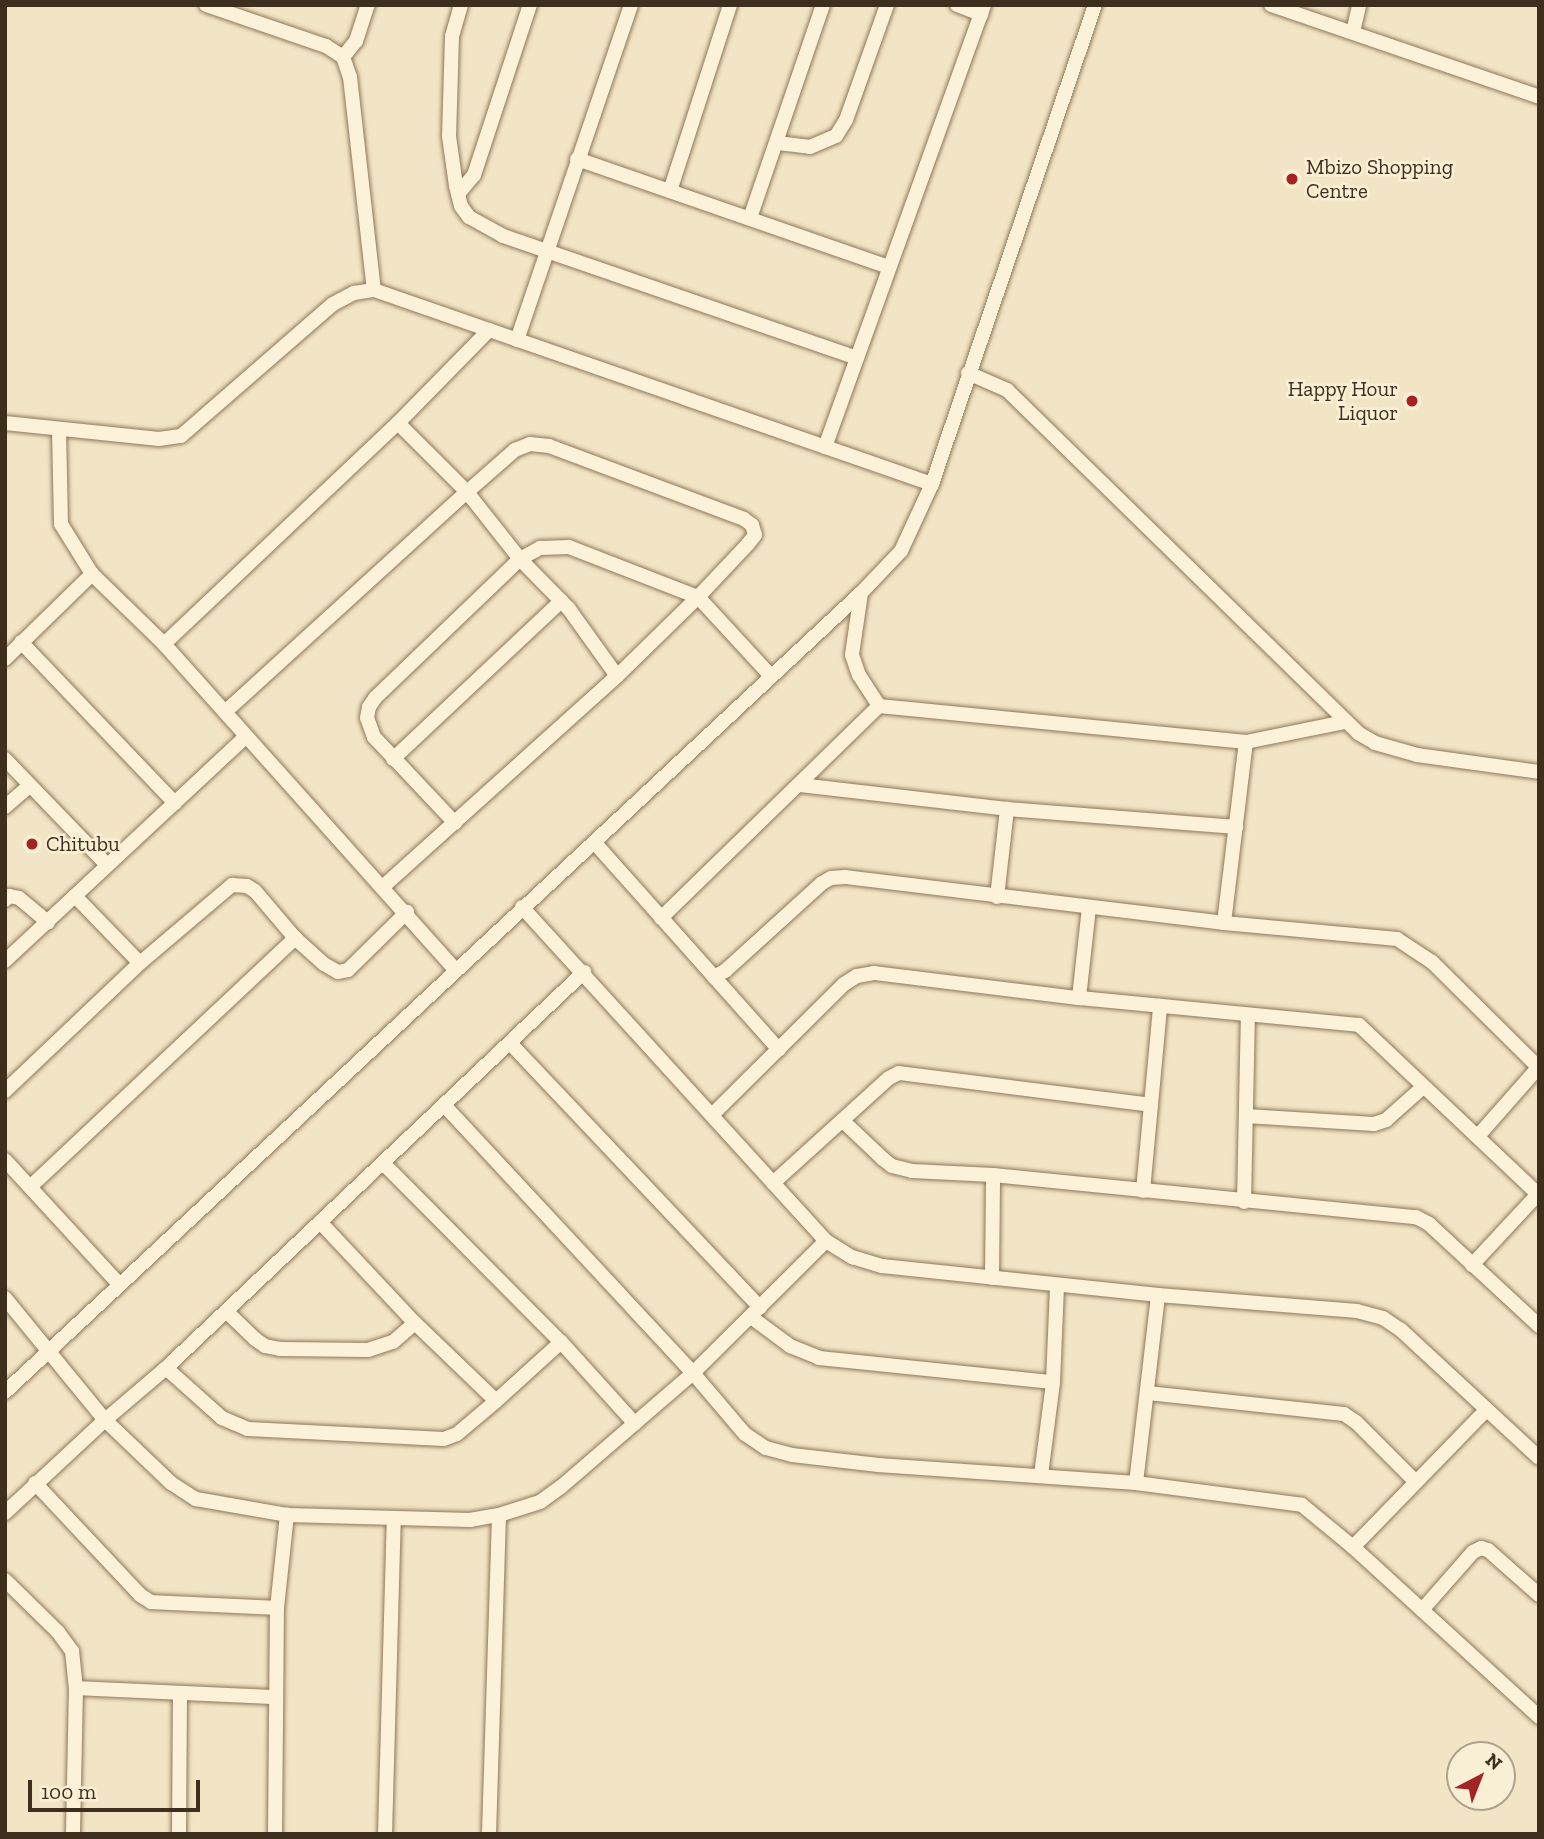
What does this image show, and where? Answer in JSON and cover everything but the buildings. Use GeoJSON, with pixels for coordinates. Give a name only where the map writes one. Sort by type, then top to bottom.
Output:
{"type":"FeatureCollection","features":[{"type":"Feature","properties":{"kind":"street"},"geometry":{"type":"LineString","coordinates":[[206,5],[326,46],[343,57],[351,77],[374,290]]}},
{"type":"Feature","properties":{"kind":"street"},"geometry":{"type":"LineString","coordinates":[[343,57],[356,41],[368,5]]}},
{"type":"Feature","properties":{"kind":"street"},"geometry":{"type":"LineString","coordinates":[[461,5],[452,36],[449,136],[458,194],[461,206],[469,217],[503,236],[857,358]]}},
{"type":"Feature","properties":{"kind":"street"},"geometry":{"type":"LineString","coordinates":[[458,194],[474,175],[530,5]]}},
{"type":"Feature","properties":{"kind":"street"},"geometry":{"type":"LineString","coordinates":[[517,340],[631,5]]}},
{"type":"Feature","properties":{"kind":"street"},"geometry":{"type":"LineString","coordinates":[[670,191],[730,5]]}},
{"type":"Feature","properties":{"kind":"street"},"geometry":{"type":"LineString","coordinates":[[750,218],[778,143],[823,5]]}},
{"type":"Feature","properties":{"kind":"street"},"geometry":{"type":"LineString","coordinates":[[778,143],[810,147],[836,136],[846,120],[887,5]]}},
{"type":"Feature","properties":{"kind":"street"},"geometry":{"type":"LineString","coordinates":[[825,447],[983,9],[957,5]]}},
{"type":"Feature","properties":{"kind":"street"},"geometry":{"type":"LineString","coordinates":[[5,1392],[455,969],[861,593],[901,551],[932,484],[1095,5]]}},
{"type":"Feature","properties":{"kind":"street"},"geometry":{"type":"LineString","coordinates":[[1272,5],[1539,97]]}},
{"type":"Feature","properties":{"kind":"street"},"geometry":{"type":"LineString","coordinates":[[1353,32],[1359,5]]}},
{"type":"Feature","properties":{"kind":"street"},"geometry":{"type":"LineString","coordinates":[[577,159],[889,267]]}},
{"type":"Feature","properties":{"kind":"street"},"geometry":{"type":"LineString","coordinates":[[5,423],[159,439],[181,436],[333,304],[355,293],[374,290],[932,484]]}},
{"type":"Feature","properties":{"kind":"street"},"geometry":{"type":"LineString","coordinates":[[164,644],[398,423],[489,330]]}},
{"type":"Feature","properties":{"kind":"street"},"geometry":{"type":"LineString","coordinates":[[968,373],[1007,390],[1344,722],[1375,743],[1392,749],[1539,772]]}},
{"type":"Feature","properties":{"kind":"street"},"geometry":{"type":"LineString","coordinates":[[398,423],[467,492],[520,559],[561,601],[617,676]]}},
{"type":"Feature","properties":{"kind":"street"},"geometry":{"type":"LineString","coordinates":[[59,429],[61,524],[92,574],[164,644],[245,737],[407,912],[455,969]]}},
{"type":"Feature","properties":{"kind":"street"},"geometry":{"type":"LineString","coordinates":[[225,712],[467,492],[515,450],[530,444],[549,446],[744,519],[752,525],[755,535],[698,597],[617,676],[383,887]]}},
{"type":"Feature","properties":{"kind":"street"},"geometry":{"type":"LineString","coordinates":[[455,823],[393,759],[368,728],[367,718],[375,698],[520,559],[540,548],[569,547],[698,597],[771,676]]}},
{"type":"Feature","properties":{"kind":"street"},"geometry":{"type":"LineString","coordinates":[[5,659],[92,574]]}},
{"type":"Feature","properties":{"kind":"street"},"geometry":{"type":"LineString","coordinates":[[861,593],[852,655],[859,675],[879,706]]}},
{"type":"Feature","properties":{"kind":"street"},"geometry":{"type":"LineString","coordinates":[[393,759],[561,601]]}},
{"type":"Feature","properties":{"kind":"street"},"geometry":{"type":"LineString","coordinates":[[21,642],[175,803]]}},
{"type":"Feature","properties":{"kind":"street"},"geometry":{"type":"LineString","coordinates":[[879,706],[1246,742],[1344,722]]}},
{"type":"Feature","properties":{"kind":"street"},"geometry":{"type":"LineString","coordinates":[[661,918],[879,706]]}},
{"type":"Feature","properties":{"kind":"street"},"geometry":{"type":"LineString","coordinates":[[5,961],[245,737]]}},
{"type":"Feature","properties":{"kind":"street"},"geometry":{"type":"LineString","coordinates":[[1224,923],[1246,742]]}},
{"type":"Feature","properties":{"kind":"street"},"geometry":{"type":"LineString","coordinates":[[5,759],[107,865]]}},
{"type":"Feature","properties":{"kind":"street"},"geometry":{"type":"LineString","coordinates":[[5,807],[30,785]]}},
{"type":"Feature","properties":{"kind":"street"},"geometry":{"type":"LineString","coordinates":[[800,785],[1007,809],[1236,827]]}},
{"type":"Feature","properties":{"kind":"street"},"geometry":{"type":"LineString","coordinates":[[997,897],[1007,809]]}},
{"type":"Feature","properties":{"kind":"street"},"geometry":{"type":"LineString","coordinates":[[594,842],[779,1050]]}},
{"type":"Feature","properties":{"kind":"street"},"geometry":{"type":"LineString","coordinates":[[713,976],[726,971],[831,878],[845,877],[1089,908],[1398,939],[1432,962],[1538,1068],[1478,1136]]}},
{"type":"Feature","properties":{"kind":"street"},"geometry":{"type":"LineString","coordinates":[[5,1091],[139,963],[232,885],[247,886],[255,891],[295,937],[324,964],[338,972],[348,970],[407,912]]}},
{"type":"Feature","properties":{"kind":"street"},"geometry":{"type":"LineString","coordinates":[[75,896],[139,963]]}},
{"type":"Feature","properties":{"kind":"street"},"geometry":{"type":"LineString","coordinates":[[5,900],[9,897],[19,898],[48,922]]}},
{"type":"Feature","properties":{"kind":"street"},"geometry":{"type":"LineString","coordinates":[[522,907],[826,1241],[852,1257],[882,1266],[1158,1295],[1357,1311],[1383,1318],[1401,1330],[1539,1458]]}},
{"type":"Feature","properties":{"kind":"street"},"geometry":{"type":"LineString","coordinates":[[1079,998],[1089,908]]}},
{"type":"Feature","properties":{"kind":"street"},"geometry":{"type":"LineString","coordinates":[[30,1187],[295,937]]}},
{"type":"Feature","properties":{"kind":"street"},"geometry":{"type":"LineString","coordinates":[[5,1513],[104,1420],[166,1368],[584,972]]}},
{"type":"Feature","properties":{"kind":"street"},"geometry":{"type":"LineString","coordinates":[[712,1115],[844,984],[857,976],[874,973],[1079,998],[1359,1025],[1539,1195],[1472,1265]]}},
{"type":"Feature","properties":{"kind":"street"},"geometry":{"type":"LineString","coordinates":[[1143,1191],[1160,1006]]}},
{"type":"Feature","properties":{"kind":"street"},"geometry":{"type":"LineString","coordinates":[[1244,1202],[1248,1015]]}},
{"type":"Feature","properties":{"kind":"street"},"geometry":{"type":"LineString","coordinates":[[510,1043],[755,1312],[790,1346],[819,1358],[1053,1382]]}},
{"type":"Feature","properties":{"kind":"street"},"geometry":{"type":"LineString","coordinates":[[773,1183],[844,1122],[889,1078],[899,1073],[1151,1105]]}},
{"type":"Feature","properties":{"kind":"street"},"geometry":{"type":"LineString","coordinates":[[1246,1116],[1374,1124],[1386,1121],[1423,1087]]}},
{"type":"Feature","properties":{"kind":"street"},"geometry":{"type":"LineString","coordinates":[[444,1105],[693,1373],[745,1434],[766,1448],[792,1455],[878,1465],[1136,1483],[1302,1505],[1353,1547],[1539,1717]]}},
{"type":"Feature","properties":{"kind":"street"},"geometry":{"type":"LineString","coordinates":[[844,1122],[892,1166],[912,1171],[993,1175],[1416,1217],[1429,1224],[1539,1326]]}},
{"type":"Feature","properties":{"kind":"street"},"geometry":{"type":"LineString","coordinates":[[5,1160],[119,1284]]}},
{"type":"Feature","properties":{"kind":"street"},"geometry":{"type":"LineString","coordinates":[[383,1163],[561,1342],[635,1424]]}},
{"type":"Feature","properties":{"kind":"street"},"geometry":{"type":"LineString","coordinates":[[992,1278],[993,1175]]}},
{"type":"Feature","properties":{"kind":"street"},"geometry":{"type":"LineString","coordinates":[[320,1222],[415,1323],[496,1401]]}},
{"type":"Feature","properties":{"kind":"street"},"geometry":{"type":"LineString","coordinates":[[5,1298],[104,1420],[171,1483],[196,1499],[287,1515],[470,1520],[499,1515],[540,1502],[693,1373],[826,1241]]}},
{"type":"Feature","properties":{"kind":"street"},"geometry":{"type":"LineString","coordinates":[[1041,1475],[1053,1382],[1057,1285]]}},
{"type":"Feature","properties":{"kind":"street"},"geometry":{"type":"LineString","coordinates":[[1136,1483],[1158,1295]]}},
{"type":"Feature","properties":{"kind":"street"},"geometry":{"type":"LineString","coordinates":[[226,1311],[255,1339],[265,1346],[280,1349],[368,1350],[393,1342],[415,1323]]}},
{"type":"Feature","properties":{"kind":"street"},"geometry":{"type":"LineString","coordinates":[[166,1368],[222,1418],[247,1429],[444,1439],[457,1434],[561,1342]]}},
{"type":"Feature","properties":{"kind":"street"},"geometry":{"type":"LineString","coordinates":[[1148,1393],[1344,1414],[1356,1422],[1415,1481]]}},
{"type":"Feature","properties":{"kind":"street"},"geometry":{"type":"LineString","coordinates":[[1353,1547],[1486,1410]]}},
{"type":"Feature","properties":{"kind":"street"},"geometry":{"type":"LineString","coordinates":[[35,1483],[140,1595],[150,1602],[276,1608]]}},
{"type":"Feature","properties":{"kind":"street"},"geometry":{"type":"LineString","coordinates":[[275,1834],[276,1608],[287,1515]]}},
{"type":"Feature","properties":{"kind":"street"},"geometry":{"type":"LineString","coordinates":[[489,1834],[499,1515]]}},
{"type":"Feature","properties":{"kind":"street"},"geometry":{"type":"LineString","coordinates":[[385,1834],[394,1519]]}},
{"type":"Feature","properties":{"kind":"street"},"geometry":{"type":"LineString","coordinates":[[1422,1610],[1474,1552],[1481,1548],[1488,1550],[1539,1595]]}},
{"type":"Feature","properties":{"kind":"street"},"geometry":{"type":"LineString","coordinates":[[5,1580],[67,1641],[72,1651],[76,1688],[73,1834]]}},
{"type":"Feature","properties":{"kind":"street"},"geometry":{"type":"LineString","coordinates":[[76,1688],[276,1697]]}},
{"type":"Feature","properties":{"kind":"street"},"geometry":{"type":"LineString","coordinates":[[179,1834],[180,1693]]}},
{"type":"Feature","properties":{"kind":"place","name":"Mbizo Shopping Centre"},"geometry":{"type":"Point","coordinates":[1292,179]}},
{"type":"Feature","properties":{"kind":"place","name":"Happy Hour Liquor"},"geometry":{"type":"Point","coordinates":[1412,401]}},
{"type":"Feature","properties":{"kind":"place","name":"Chitubu"},"geometry":{"type":"Point","coordinates":[32,844]}}]}
